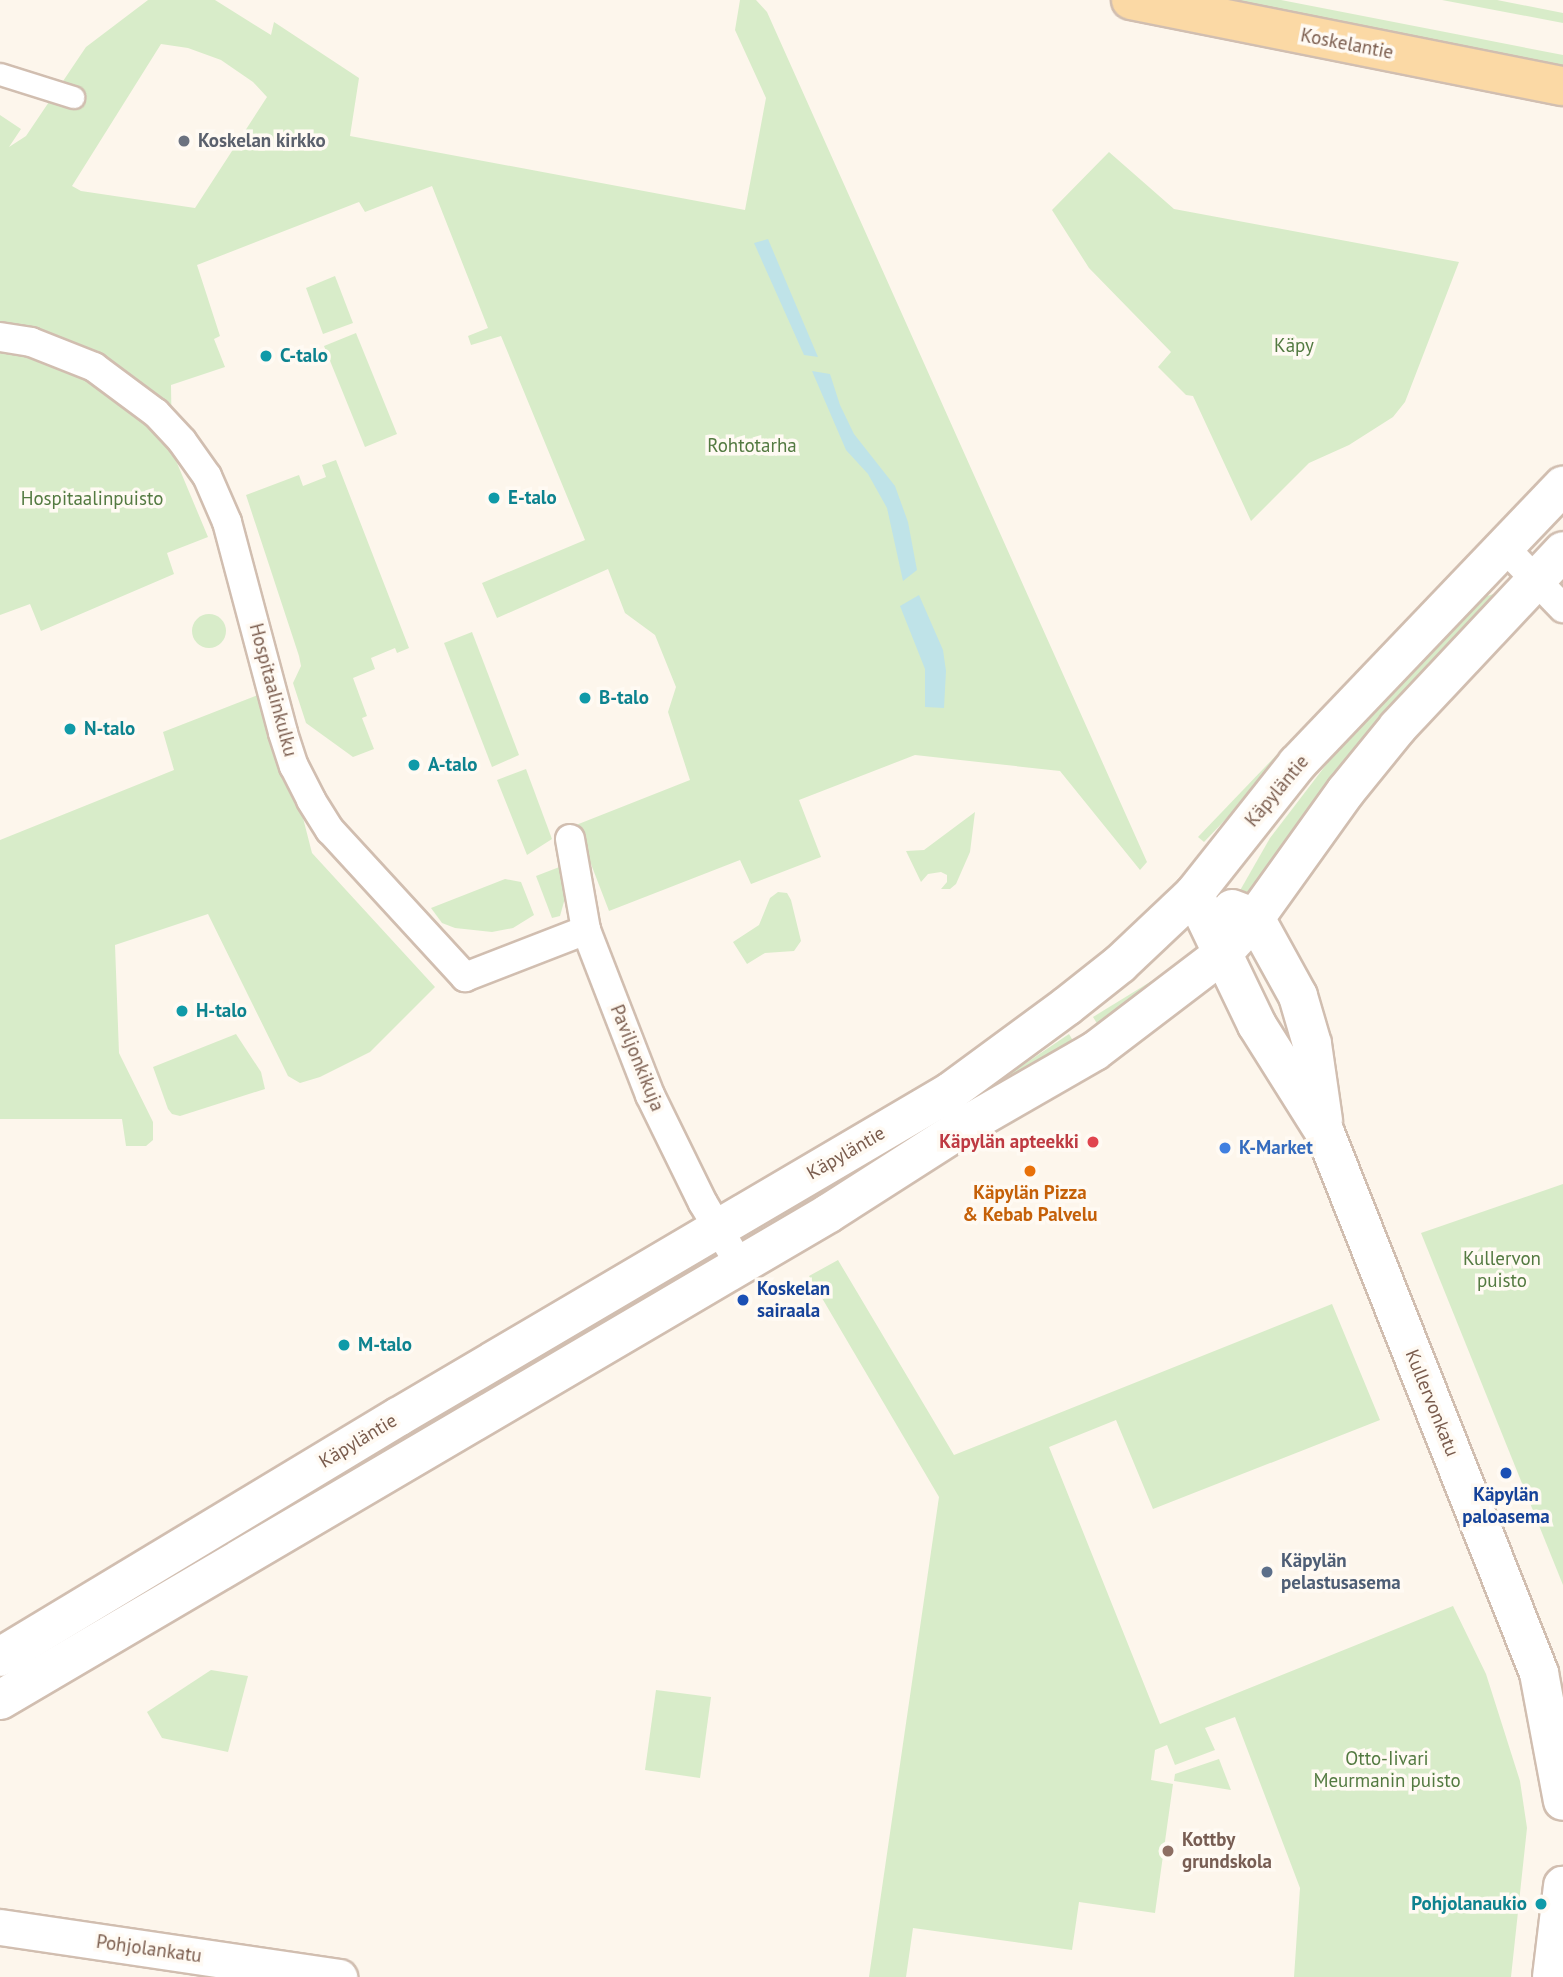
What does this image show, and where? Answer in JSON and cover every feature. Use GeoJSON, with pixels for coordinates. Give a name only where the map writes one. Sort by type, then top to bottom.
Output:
{"type":"FeatureCollection","features":[{"type":"Feature","properties":{"kind":"main road","name":"Koskelantie"},"geometry":{"type":"LineString","coordinates":[[1132,0],[1563,86]]}},
{"type":"Feature","properties":{"kind":"main road","name":"Käpyläntie"},"geometry":{"type":"LineString","coordinates":[[0,1657],[717,1227],[950,1093],[1120,964],[1194,894],[1297,764],[1563,486]]}},
{"type":"Feature","properties":{"kind":"main road","name":"Käpyläntie"},"geometry":{"type":"LineString","coordinates":[[0,1700],[829,1213],[968,1124],[1095,1051],[1221,954],[1255,918],[1346,791],[1398,727],[1563,551]]}},
{"type":"Feature","properties":{"kind":"main road"},"geometry":{"type":"LineString","coordinates":[[1194,894],[1255,918]]}},
{"type":"Feature","properties":{"kind":"main road","name":"Kullervonkatu"},"geometry":{"type":"LineString","coordinates":[[1194,894],[1257,1025],[1325,1133],[1539,1673],[1563,1712]]}},
{"type":"Feature","properties":{"kind":"main road","name":"Kullervonkatu"},"geometry":{"type":"LineString","coordinates":[[1255,918],[1298,996],[1312,1044],[1325,1133]]}},
{"type":"Feature","properties":{"kind":"main road","name":"Kullervonkatu"},"geometry":{"type":"LineString","coordinates":[[1539,1673],[1563,1801]]}},
{"type":"Feature","properties":{"kind":"main road"},"geometry":{"type":"LineString","coordinates":[[1552,1977],[1563,1897]]}},
{"type":"Feature","properties":{"kind":"street"},"geometry":{"type":"LineString","coordinates":[[0,74],[73,97]]}},
{"type":"Feature","properties":{"kind":"street","name":"Hospitaalinkulku"},"geometry":{"type":"LineString","coordinates":[[0,337],[31,342],[94,367],[156,412],[182,441],[207,476],[227,522],[283,733],[294,766],[311,800],[330,830],[465,977],[586,930]]}},
{"type":"Feature","properties":{"kind":"street"},"geometry":{"type":"LineString","coordinates":[[1504,547],[1563,608]]}},
{"type":"Feature","properties":{"kind":"street","name":"Paviljonkikuja"},"geometry":{"type":"LineString","coordinates":[[570,839],[586,930],[650,1095],[717,1227],[740,1265]]}},
{"type":"Feature","properties":{"kind":"street","name":"Pohjolankatu"},"geometry":{"type":"LineString","coordinates":[[0,1927],[339,1977]]}},
{"type":"Feature","properties":{"kind":"green space","name":"Rohtotarha"},"geometry":{"type":"Polygon","coordinates":[[[148,0],[215,0],[271,35],[274,22],[359,78],[350,136],[745,210],[766,98],[735,30],[740,0],[756,0],[767,12],[1147,862],[1140,870],[1060,771],[915,755],[799,800],[821,857],[751,884],[740,860],[609,911],[576,825],[690,780],[668,712],[676,687],[655,635],[625,613],[608,569],[497,618],[482,583],[585,540],[501,336],[471,345],[468,336],[488,328],[432,186],[365,212],[359,202],[197,265],[220,336],[214,339],[225,367],[171,385],[172,451],[208,537],[167,553],[174,574],[41,631],[30,604],[0,615],[0,115],[21,129],[9,147],[26,136],[86,47],[148,0]],[[161,44],[72,186],[81,191],[195,208],[267,97],[253,82],[221,60],[188,48],[161,44]]]}},
{"type":"Feature","properties":{"kind":"green space"},"geometry":{"type":"Polygon","coordinates":[[[1218,0],[1281,0],[1563,55],[1563,67],[1218,0]]]}},
{"type":"Feature","properties":{"kind":"green space"},"geometry":{"type":"Polygon","coordinates":[[[1442,0],[1497,0],[1563,13],[1563,23],[1442,0]]]}},
{"type":"Feature","properties":{"kind":"green space","name":"Käpy"},"geometry":{"type":"Polygon","coordinates":[[[1109,152],[1174,209],[1459,262],[1405,402],[1393,417],[1349,445],[1309,463],[1251,521],[1193,396],[1186,395],[1158,367],[1171,352],[1089,268],[1052,210],[1109,152]]]}},
{"type":"Feature","properties":{"kind":"green space"},"geometry":{"type":"Polygon","coordinates":[[[335,276],[353,323],[323,334],[306,288],[335,276]]]}},
{"type":"Feature","properties":{"kind":"green space"},"geometry":{"type":"Polygon","coordinates":[[[356,333],[397,434],[365,447],[324,346],[356,333]]]}},
{"type":"Feature","properties":{"kind":"green space"},"geometry":{"type":"Polygon","coordinates":[[[336,460],[409,648],[397,653],[395,648],[371,658],[375,669],[353,678],[367,716],[362,718],[374,749],[353,757],[306,723],[293,683],[301,666],[299,656],[246,495],[299,475],[303,486],[326,477],[322,465],[336,460]]]}},
{"type":"Feature","properties":{"kind":"green space"},"geometry":{"type":"Polygon","coordinates":[[[1469,554],[1475,559],[1204,842],[1198,837],[1469,554]]]}},
{"type":"Feature","properties":{"kind":"green space"},"geometry":{"type":"Polygon","coordinates":[[[1506,590],[1245,898],[1238,894],[1270,838],[1332,757],[1484,597],[1506,590]]]}},
{"type":"Feature","properties":{"kind":"green space"},"geometry":{"type":"Polygon","coordinates":[[[209,614],[221,619],[226,631],[221,643],[209,648],[197,643],[192,631],[197,619],[209,614]]]}},
{"type":"Feature","properties":{"kind":"green space"},"geometry":{"type":"Polygon","coordinates":[[[472,632],[519,755],[492,767],[444,643],[472,632]]]}},
{"type":"Feature","properties":{"kind":"green space"},"geometry":{"type":"Polygon","coordinates":[[[258,695],[286,784],[302,814],[312,853],[435,987],[370,1052],[320,1077],[300,1083],[288,1076],[208,914],[115,945],[119,1053],[153,1122],[153,1140],[146,1146],[126,1146],[122,1119],[0,1119],[0,840],[174,770],[163,732],[258,695]]]}},
{"type":"Feature","properties":{"kind":"green space"},"geometry":{"type":"Polygon","coordinates":[[[526,769],[552,839],[527,855],[497,780],[526,769]]]}},
{"type":"Feature","properties":{"kind":"green space"},"geometry":{"type":"Polygon","coordinates":[[[975,812],[970,852],[956,884],[950,889],[941,889],[947,882],[947,875],[941,872],[928,874],[921,882],[906,851],[924,850],[975,812]]]}},
{"type":"Feature","properties":{"kind":"green space"},"geometry":{"type":"Polygon","coordinates":[[[562,866],[567,891],[560,916],[552,918],[536,876],[562,866]]]}},
{"type":"Feature","properties":{"kind":"green space"},"geometry":{"type":"Polygon","coordinates":[[[505,879],[521,882],[534,915],[513,928],[492,932],[455,928],[442,923],[431,908],[505,879]]]}},
{"type":"Feature","properties":{"kind":"green space"},"geometry":{"type":"Polygon","coordinates":[[[778,892],[787,893],[791,900],[801,941],[794,951],[765,953],[747,964],[733,942],[759,925],[770,898],[778,892]]]}},
{"type":"Feature","properties":{"kind":"green space"},"geometry":{"type":"Polygon","coordinates":[[[1176,966],[1103,1033],[1093,1017],[1176,966]]]}},
{"type":"Feature","properties":{"kind":"green space"},"geometry":{"type":"Polygon","coordinates":[[[236,1034],[261,1072],[265,1089],[180,1116],[172,1114],[153,1067],[236,1034]]]}},
{"type":"Feature","properties":{"kind":"green space"},"geometry":{"type":"Polygon","coordinates":[[[1069,1034],[1078,1049],[776,1226],[771,1217],[998,1082],[1069,1034]]]}},
{"type":"Feature","properties":{"kind":"green space","name":"Kullervon puisto"},"geometry":{"type":"Polygon","coordinates":[[[1563,1184],[1563,1585],[1421,1233],[1563,1184]]]}},
{"type":"Feature","properties":{"kind":"green space"},"geometry":{"type":"Polygon","coordinates":[[[700,1258],[706,1268],[390,1448],[389,1443],[700,1258]]]}},
{"type":"Feature","properties":{"kind":"green space","name":"Otto-Iivari Meurmanin puisto"},"geometry":{"type":"Polygon","coordinates":[[[838,1260],[954,1455],[1332,1304],[1380,1420],[1153,1509],[1116,1420],[1049,1447],[1160,1724],[1453,1606],[1486,1674],[1520,1781],[1527,1828],[1511,1977],[1294,1977],[1300,1888],[1235,1717],[1205,1728],[1215,1750],[1175,1765],[1167,1745],[1155,1750],[1151,1780],[1173,1784],[1155,1913],[1079,1902],[1072,1950],[913,1928],[906,1977],[869,1977],[939,1497],[809,1276],[838,1260]]]}},
{"type":"Feature","properties":{"kind":"green space"},"geometry":{"type":"Polygon","coordinates":[[[211,1670],[248,1676],[228,1752],[162,1738],[147,1712],[211,1670]]]}},
{"type":"Feature","properties":{"kind":"green space"},"geometry":{"type":"Polygon","coordinates":[[[656,1690],[711,1697],[700,1778],[645,1770],[656,1690]]]}},
{"type":"Feature","properties":{"kind":"green space"},"geometry":{"type":"Polygon","coordinates":[[[1219,1759],[1231,1790],[1174,1781],[1175,1774],[1219,1759]]]}},
{"type":"Feature","properties":{"kind":"water"},"geometry":{"type":"Polygon","coordinates":[[[768,239],[818,357],[804,355],[754,243],[768,239]]]}},
{"type":"Feature","properties":{"kind":"water"},"geometry":{"type":"Polygon","coordinates":[[[812,371],[830,374],[840,405],[854,434],[895,486],[908,522],[917,570],[903,581],[887,508],[868,474],[846,450],[812,371]]]}},
{"type":"Feature","properties":{"kind":"water"},"geometry":{"type":"Polygon","coordinates":[[[919,595],[943,650],[946,671],[944,708],[925,707],[925,669],[900,606],[919,595]]]}},
{"type":"Feature","properties":{"kind":"place","name":"Koskelan kirkko"},"geometry":{"type":"Point","coordinates":[184,141]}},
{"type":"Feature","properties":{"kind":"place","name":"C-talo"},"geometry":{"type":"Point","coordinates":[266,356]}},
{"type":"Feature","properties":{"kind":"place","name":"E-talo"},"geometry":{"type":"Point","coordinates":[494,498]}},
{"type":"Feature","properties":{"kind":"place","name":"B-talo"},"geometry":{"type":"Point","coordinates":[585,698]}},
{"type":"Feature","properties":{"kind":"place","name":"N-talo"},"geometry":{"type":"Point","coordinates":[70,729]}},
{"type":"Feature","properties":{"kind":"place","name":"A-talo"},"geometry":{"type":"Point","coordinates":[414,765]}},
{"type":"Feature","properties":{"kind":"place","name":"H-talo"},"geometry":{"type":"Point","coordinates":[182,1011]}},
{"type":"Feature","properties":{"kind":"place","name":"Käpylän apteekki"},"geometry":{"type":"Point","coordinates":[1093,1142]}},
{"type":"Feature","properties":{"kind":"place","name":"K-Market"},"geometry":{"type":"Point","coordinates":[1225,1148]}},
{"type":"Feature","properties":{"kind":"place","name":"Käpylän Pizza & Kebab Palvelu"},"geometry":{"type":"Point","coordinates":[1030,1171]}},
{"type":"Feature","properties":{"kind":"place","name":"Koskelan sairaala"},"geometry":{"type":"Point","coordinates":[743,1300]}},
{"type":"Feature","properties":{"kind":"place","name":"M-talo"},"geometry":{"type":"Point","coordinates":[344,1345]}},
{"type":"Feature","properties":{"kind":"place","name":"Käpylän paloasema"},"geometry":{"type":"Point","coordinates":[1506,1473]}},
{"type":"Feature","properties":{"kind":"place","name":"Käpylän pelastusasema"},"geometry":{"type":"Point","coordinates":[1267,1572]}},
{"type":"Feature","properties":{"kind":"place","name":"Kottby grundskola"},"geometry":{"type":"Point","coordinates":[1168,1851]}},
{"type":"Feature","properties":{"kind":"place","name":"Pohjolanaukio"},"geometry":{"type":"Point","coordinates":[1541,1904]}},
{"type":"Feature","properties":{"kind":"park label","name":"Hospitaalinpuisto"},"geometry":{"type":"Point","coordinates":[92,499]}}]}
